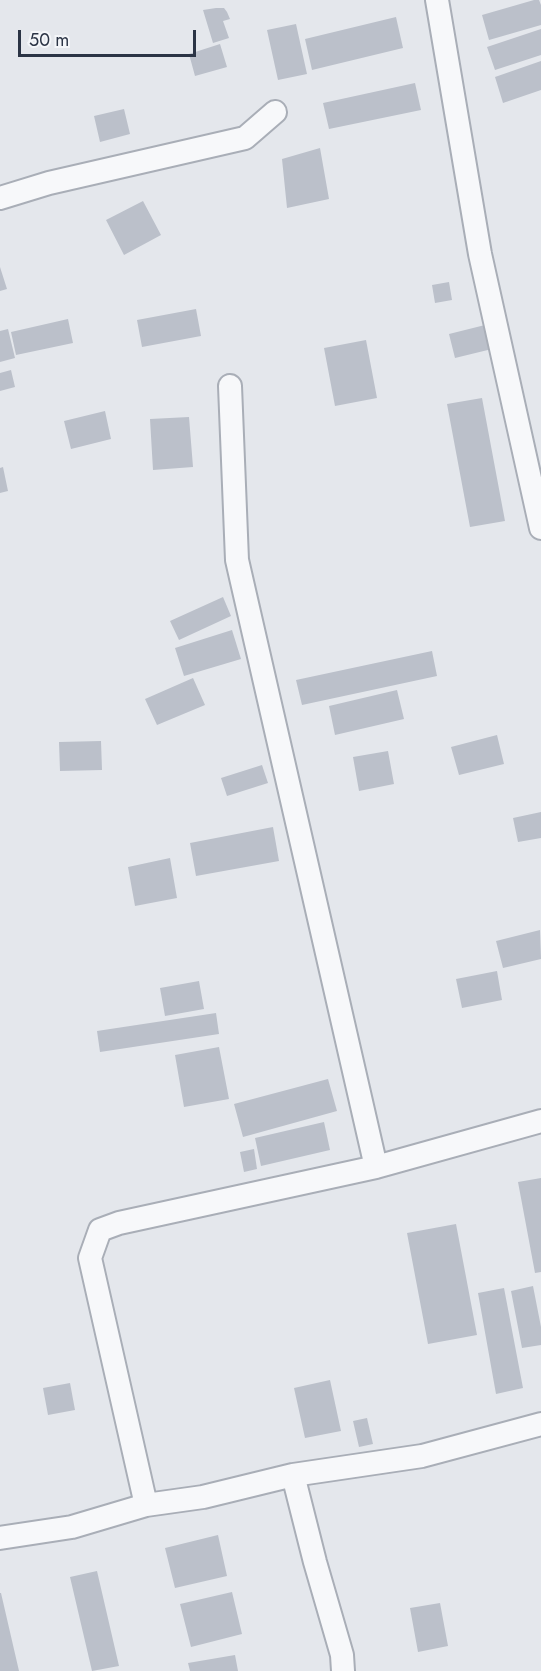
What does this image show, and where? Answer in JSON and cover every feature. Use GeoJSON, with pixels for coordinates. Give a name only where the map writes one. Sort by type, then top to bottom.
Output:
{"type":"FeatureCollection","features":[{"type":"Feature","properties":{"kind":"street"},"geometry":{"type":"LineString","coordinates":[[437,0],[480,254],[541,528]]}},
{"type":"Feature","properties":{"kind":"street"},"geometry":{"type":"LineString","coordinates":[[0,198],[49,183],[245,138],[275,112]]}},
{"type":"Feature","properties":{"kind":"street"},"geometry":{"type":"LineString","coordinates":[[230,386],[237,560],[376,1167]]}},
{"type":"Feature","properties":{"kind":"street"},"geometry":{"type":"LineString","coordinates":[[146,1505],[90,1258],[100,1230],[119,1223],[376,1167],[541,1121]]}},
{"type":"Feature","properties":{"kind":"street"},"geometry":{"type":"LineString","coordinates":[[0,1538],[72,1527],[146,1505],[203,1497],[293,1475],[422,1456],[541,1424]]}},
{"type":"Feature","properties":{"kind":"street"},"geometry":{"type":"LineString","coordinates":[[293,1475],[342,1655],[343,1671]]}},
{"type":"Feature","properties":{"kind":"building"},"geometry":{"type":"Polygon","coordinates":[[[539,0],[541,5],[541,25],[489,40],[482,15],[539,0]]]}},
{"type":"Feature","properties":{"kind":"building"},"geometry":{"type":"Polygon","coordinates":[[[224,8],[227,12],[230,19],[223,21],[229,38],[213,43],[203,10],[224,8]]]}},
{"type":"Feature","properties":{"kind":"building"},"geometry":{"type":"Polygon","coordinates":[[[396,17],[403,48],[312,70],[305,39],[396,17]]]}},
{"type":"Feature","properties":{"kind":"building"},"geometry":{"type":"Polygon","coordinates":[[[296,24],[307,74],[278,80],[267,30],[296,24]]]}},
{"type":"Feature","properties":{"kind":"building"},"geometry":{"type":"Polygon","coordinates":[[[541,29],[541,55],[495,70],[487,47],[541,29]]]}},
{"type":"Feature","properties":{"kind":"building"},"geometry":{"type":"Polygon","coordinates":[[[220,44],[227,67],[195,76],[189,54],[220,44]]]}},
{"type":"Feature","properties":{"kind":"building"},"geometry":{"type":"Polygon","coordinates":[[[541,61],[541,90],[503,103],[495,77],[541,61]]]}},
{"type":"Feature","properties":{"kind":"building"},"geometry":{"type":"Polygon","coordinates":[[[415,83],[421,110],[329,129],[323,103],[415,83]]]}},
{"type":"Feature","properties":{"kind":"building"},"geometry":{"type":"Polygon","coordinates":[[[124,109],[130,134],[100,142],[94,116],[124,109]]]}},
{"type":"Feature","properties":{"kind":"building"},"geometry":{"type":"Polygon","coordinates":[[[320,148],[329,199],[287,208],[282,159],[320,148]]]}},
{"type":"Feature","properties":{"kind":"building"},"geometry":{"type":"Polygon","coordinates":[[[143,201],[161,235],[124,255],[106,220],[143,201]]]}},
{"type":"Feature","properties":{"kind":"building"},"geometry":{"type":"Polygon","coordinates":[[[0,267],[7,289],[0,291],[0,267]]]}},
{"type":"Feature","properties":{"kind":"building"},"geometry":{"type":"Polygon","coordinates":[[[449,282],[452,300],[435,303],[432,285],[449,282]]]}},
{"type":"Feature","properties":{"kind":"building"},"geometry":{"type":"Polygon","coordinates":[[[196,309],[201,336],[142,347],[137,320],[196,309]]]}},
{"type":"Feature","properties":{"kind":"building"},"geometry":{"type":"Polygon","coordinates":[[[68,319],[73,343],[16,355],[11,332],[68,319]]]}},
{"type":"Feature","properties":{"kind":"building"},"geometry":{"type":"Polygon","coordinates":[[[489,324],[496,348],[455,358],[449,334],[489,324]]]}},
{"type":"Feature","properties":{"kind":"building"},"geometry":{"type":"Polygon","coordinates":[[[8,329],[15,358],[0,362],[0,331],[8,329]]]}},
{"type":"Feature","properties":{"kind":"building"},"geometry":{"type":"Polygon","coordinates":[[[366,340],[377,398],[335,406],[324,348],[366,340]]]}},
{"type":"Feature","properties":{"kind":"building"},"geometry":{"type":"Polygon","coordinates":[[[11,370],[15,387],[0,391],[0,373],[11,370]]]}},
{"type":"Feature","properties":{"kind":"building"},"geometry":{"type":"Polygon","coordinates":[[[482,398],[505,521],[470,527],[447,404],[482,398]]]}},
{"type":"Feature","properties":{"kind":"building"},"geometry":{"type":"Polygon","coordinates":[[[105,411],[111,439],[71,449],[64,421],[105,411]]]}},
{"type":"Feature","properties":{"kind":"building"},"geometry":{"type":"Polygon","coordinates":[[[189,417],[193,467],[153,470],[150,419],[189,417]]]}},
{"type":"Feature","properties":{"kind":"building"},"geometry":{"type":"Polygon","coordinates":[[[3,467],[8,491],[0,493],[0,468],[3,467]]]}},
{"type":"Feature","properties":{"kind":"building"},"geometry":{"type":"Polygon","coordinates":[[[223,597],[231,616],[179,640],[170,621],[223,597]]]}},
{"type":"Feature","properties":{"kind":"building"},"geometry":{"type":"Polygon","coordinates":[[[232,630],[241,659],[184,676],[175,648],[232,630]]]}},
{"type":"Feature","properties":{"kind":"building"},"geometry":{"type":"Polygon","coordinates":[[[432,651],[437,676],[302,705],[296,680],[432,651]]]}},
{"type":"Feature","properties":{"kind":"building"},"geometry":{"type":"Polygon","coordinates":[[[193,678],[205,705],[157,725],[145,699],[193,678]]]}},
{"type":"Feature","properties":{"kind":"building"},"geometry":{"type":"Polygon","coordinates":[[[397,690],[404,719],[335,735],[329,706],[397,690]]]}},
{"type":"Feature","properties":{"kind":"building"},"geometry":{"type":"Polygon","coordinates":[[[497,735],[504,764],[459,775],[451,747],[497,735]]]}},
{"type":"Feature","properties":{"kind":"building"},"geometry":{"type":"Polygon","coordinates":[[[101,741],[102,770],[60,771],[59,742],[101,741]]]}},
{"type":"Feature","properties":{"kind":"building"},"geometry":{"type":"Polygon","coordinates":[[[388,751],[394,784],[359,791],[353,757],[388,751]]]}},
{"type":"Feature","properties":{"kind":"building"},"geometry":{"type":"Polygon","coordinates":[[[262,765],[268,783],[227,796],[221,778],[262,765]]]}},
{"type":"Feature","properties":{"kind":"building"},"geometry":{"type":"Polygon","coordinates":[[[541,812],[541,838],[518,842],[513,818],[541,812]]]}},
{"type":"Feature","properties":{"kind":"building"},"geometry":{"type":"Polygon","coordinates":[[[273,827],[279,861],[196,876],[190,843],[273,827]]]}},
{"type":"Feature","properties":{"kind":"building"},"geometry":{"type":"Polygon","coordinates":[[[170,858],[177,898],[135,906],[128,867],[170,858]]]}},
{"type":"Feature","properties":{"kind":"building"},"geometry":{"type":"Polygon","coordinates":[[[540,930],[541,959],[503,968],[496,941],[540,930]]]}},
{"type":"Feature","properties":{"kind":"building"},"geometry":{"type":"Polygon","coordinates":[[[497,971],[502,1000],[462,1008],[456,979],[497,971]]]}},
{"type":"Feature","properties":{"kind":"building"},"geometry":{"type":"Polygon","coordinates":[[[199,981],[204,1009],[165,1016],[160,988],[199,981]]]}},
{"type":"Feature","properties":{"kind":"building"},"geometry":{"type":"Polygon","coordinates":[[[216,1013],[219,1034],[100,1052],[97,1031],[216,1013]]]}},
{"type":"Feature","properties":{"kind":"building"},"geometry":{"type":"Polygon","coordinates":[[[219,1047],[229,1099],[184,1107],[175,1055],[219,1047]]]}},
{"type":"Feature","properties":{"kind":"building"},"geometry":{"type":"Polygon","coordinates":[[[328,1079],[337,1111],[243,1137],[234,1104],[328,1079]]]}},
{"type":"Feature","properties":{"kind":"building"},"geometry":{"type":"Polygon","coordinates":[[[324,1122],[330,1150],[261,1166],[255,1138],[324,1122]]]}},
{"type":"Feature","properties":{"kind":"building"},"geometry":{"type":"Polygon","coordinates":[[[254,1149],[257,1169],[244,1172],[240,1152],[254,1149]]]}},
{"type":"Feature","properties":{"kind":"building"},"geometry":{"type":"Polygon","coordinates":[[[541,1178],[541,1272],[535,1273],[518,1182],[541,1178]]]}},
{"type":"Feature","properties":{"kind":"building"},"geometry":{"type":"Polygon","coordinates":[[[456,1224],[477,1335],[428,1344],[407,1233],[456,1224]]]}},
{"type":"Feature","properties":{"kind":"building"},"geometry":{"type":"Polygon","coordinates":[[[533,1286],[541,1327],[541,1345],[522,1348],[511,1291],[533,1286]]]}},
{"type":"Feature","properties":{"kind":"building"},"geometry":{"type":"Polygon","coordinates":[[[504,1288],[523,1388],[496,1394],[478,1293],[504,1288]]]}},
{"type":"Feature","properties":{"kind":"building"},"geometry":{"type":"Polygon","coordinates":[[[330,1380],[341,1431],[305,1438],[294,1388],[330,1380]]]}},
{"type":"Feature","properties":{"kind":"building"},"geometry":{"type":"Polygon","coordinates":[[[70,1383],[75,1410],[48,1415],[43,1388],[70,1383]]]}},
{"type":"Feature","properties":{"kind":"building"},"geometry":{"type":"Polygon","coordinates":[[[367,1418],[373,1444],[359,1447],[353,1421],[367,1418]]]}},
{"type":"Feature","properties":{"kind":"building"},"geometry":{"type":"Polygon","coordinates":[[[218,1535],[227,1576],[175,1588],[165,1548],[218,1535]]]}},
{"type":"Feature","properties":{"kind":"building"},"geometry":{"type":"Polygon","coordinates":[[[97,1571],[119,1666],[92,1671],[70,1577],[97,1571]]]}},
{"type":"Feature","properties":{"kind":"building"},"geometry":{"type":"Polygon","coordinates":[[[232,1592],[242,1634],[191,1647],[180,1604],[232,1592]]]}},
{"type":"Feature","properties":{"kind":"building"},"geometry":{"type":"Polygon","coordinates":[[[1,1593],[19,1671],[0,1671],[1,1593]]]}},
{"type":"Feature","properties":{"kind":"building"},"geometry":{"type":"Polygon","coordinates":[[[440,1603],[448,1646],[418,1652],[410,1608],[440,1603]]]}},
{"type":"Feature","properties":{"kind":"building"},"geometry":{"type":"Polygon","coordinates":[[[235,1655],[238,1671],[190,1671],[188,1663],[235,1655]]]}}]}
